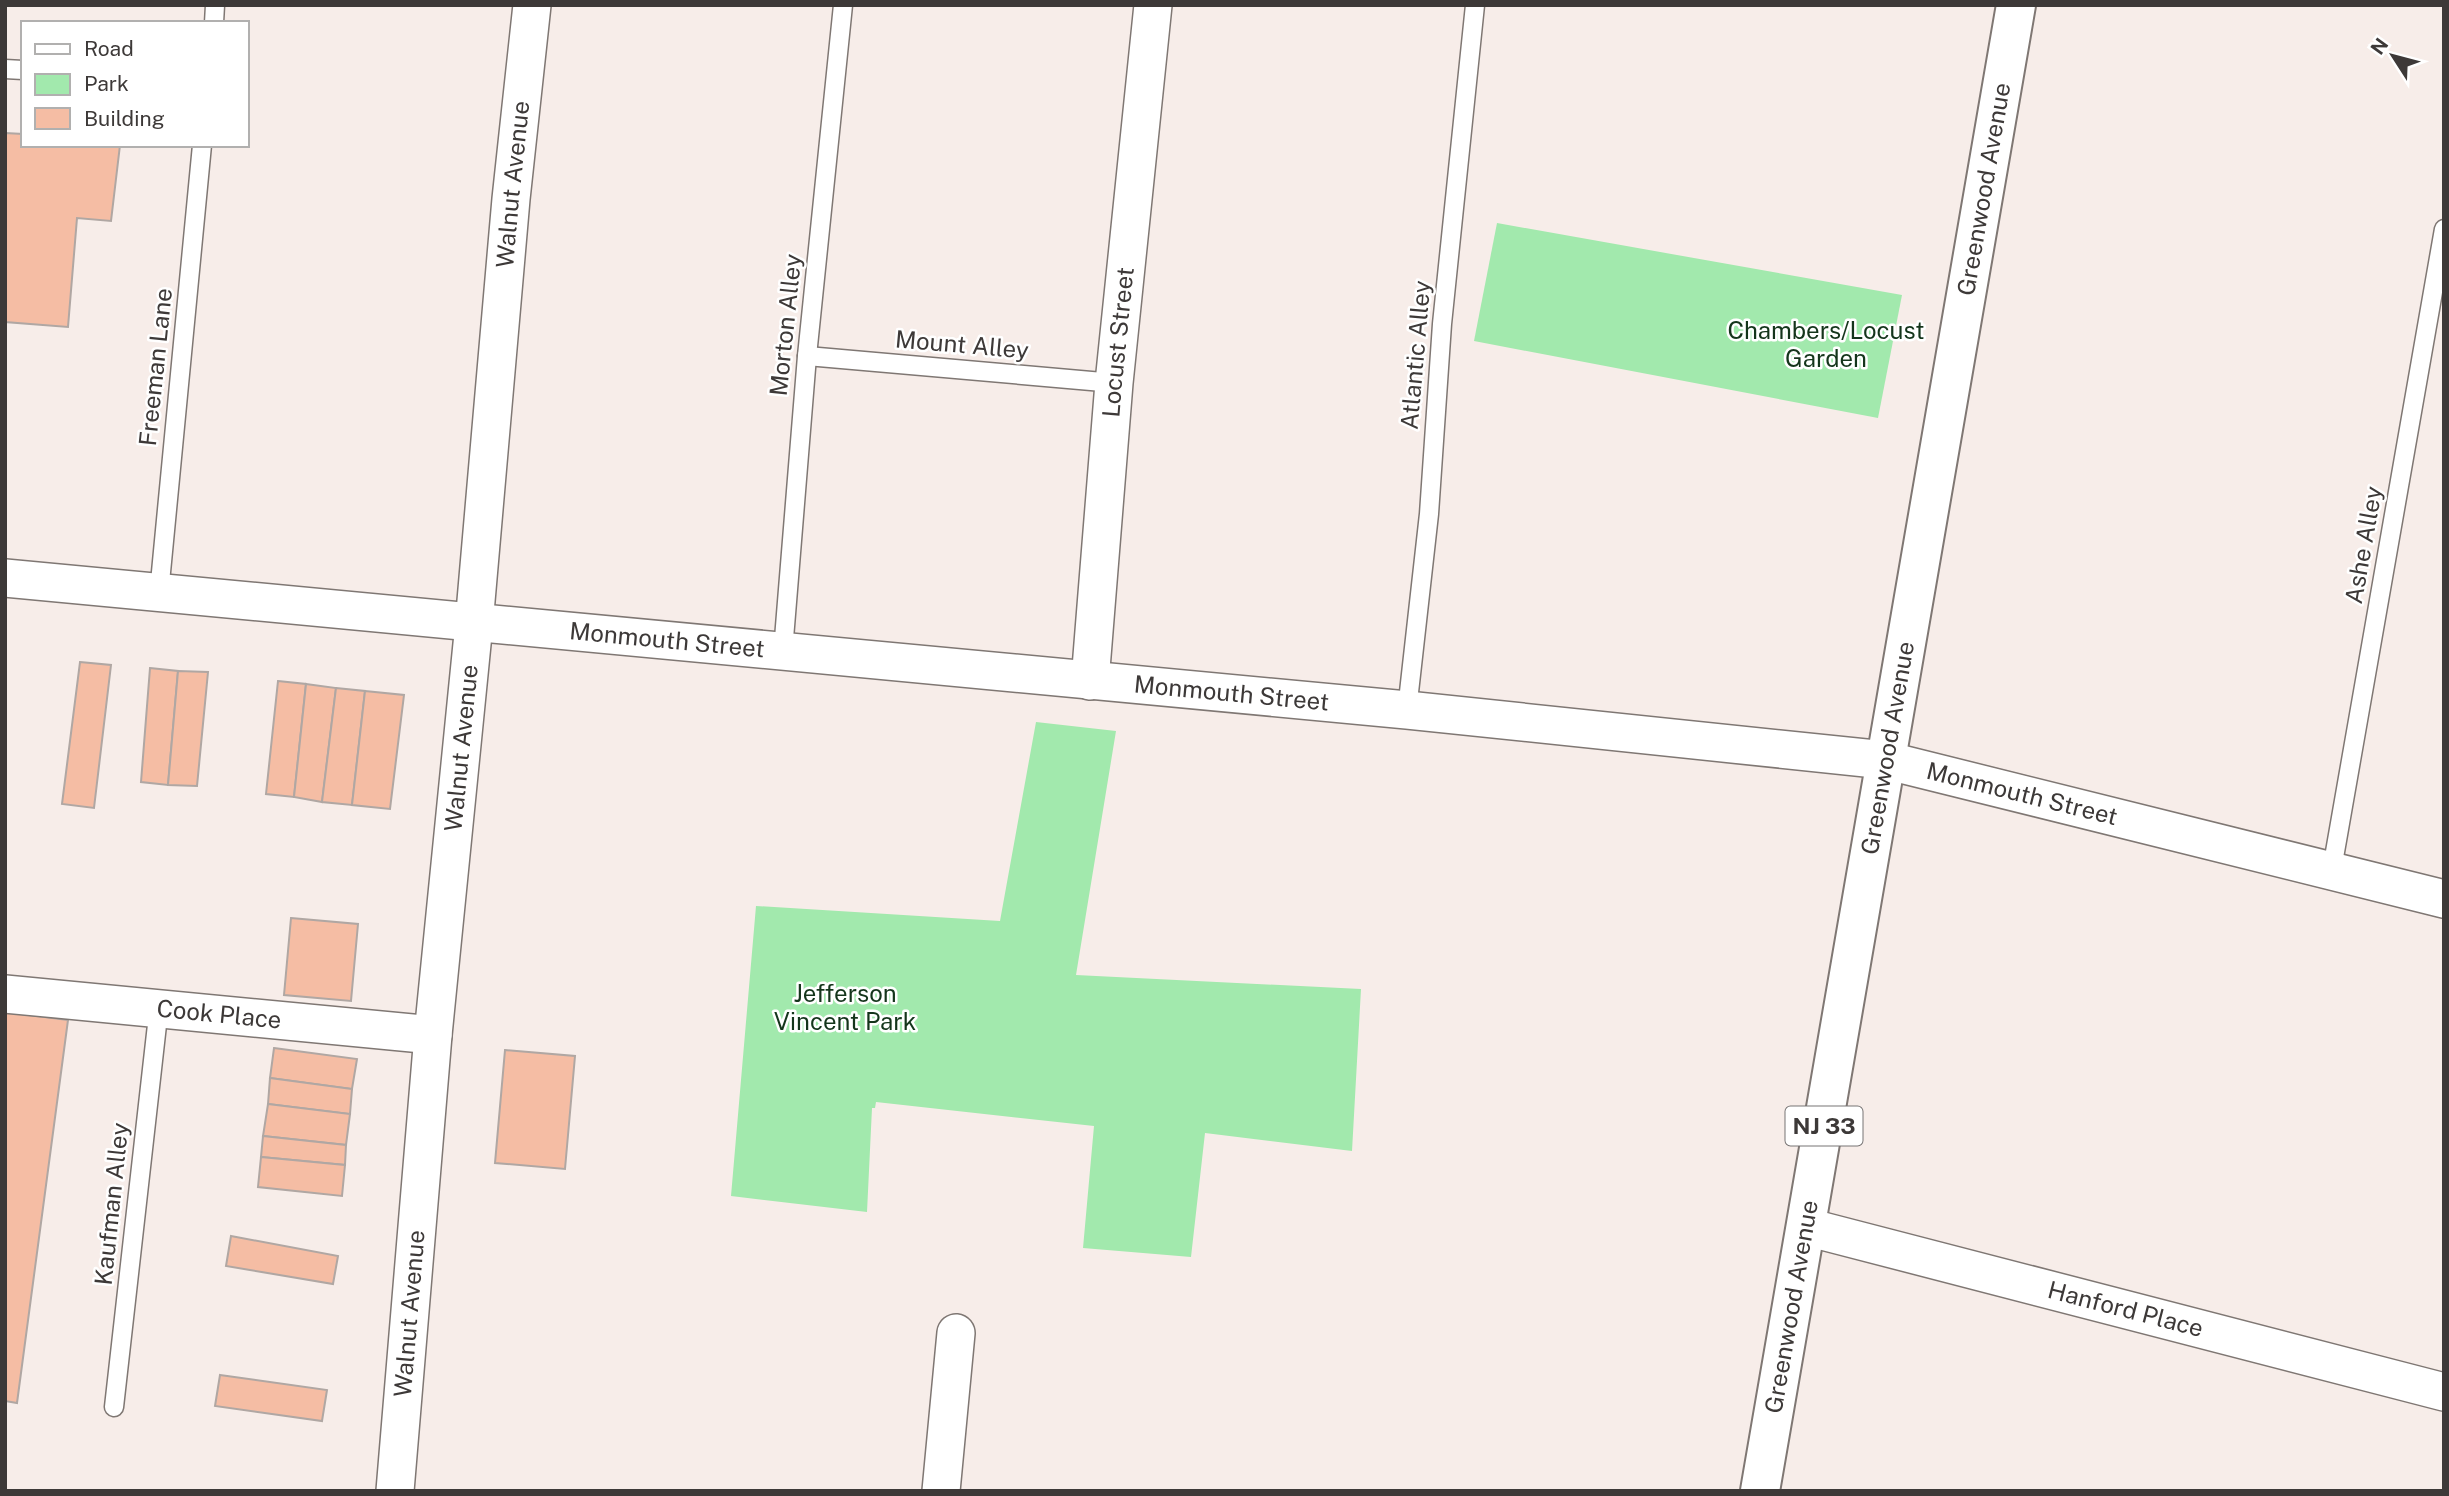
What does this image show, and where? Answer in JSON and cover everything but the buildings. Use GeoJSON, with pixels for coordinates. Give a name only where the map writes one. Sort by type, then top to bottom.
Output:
{"type":"FeatureCollection","features":[{"type":"Feature","properties":{"kind":"main road","name":"Greenwood Avenue"},"geometry":{"type":"LineString","coordinates":[[1760,1491],[2015,5]]}},
{"type":"Feature","properties":{"kind":"street","name":"Walnut Avenue"},"geometry":{"type":"LineString","coordinates":[[395,1491],[433,1035],[474,624],[510,211],[533,5]]}},
{"type":"Feature","properties":{"kind":"street","name":"Locust Street"},"geometry":{"type":"LineString","coordinates":[[1090,681],[1114,383],[1153,5]]}},
{"type":"Feature","properties":{"kind":"street","name":"Monmouth Street"},"geometry":{"type":"LineString","coordinates":[[5,578],[1407,710],[1885,760],[2444,899]]}},
{"type":"Feature","properties":{"kind":"street","name":"Cook Place"},"geometry":{"type":"LineString","coordinates":[[5,994],[433,1035]]}},
{"type":"Feature","properties":{"kind":"street","name":"Hanford Place"},"geometry":{"type":"LineString","coordinates":[[1807,1227],[2444,1392]]}},
{"type":"Feature","properties":{"kind":"street"},"geometry":{"type":"LineString","coordinates":[[941,1491],[956,1333]]}},
{"type":"Feature","properties":{"kind":"lane","name":"Morton Alley"},"geometry":{"type":"LineString","coordinates":[[783,651],[807,356],[843,5]]}},
{"type":"Feature","properties":{"kind":"lane","name":"Atlantic Alley"},"geometry":{"type":"LineString","coordinates":[[1407,710],[1429,514],[1442,324],[1475,5]]}},
{"type":"Feature","properties":{"kind":"lane","name":"Freeman Lane"},"geometry":{"type":"LineString","coordinates":[[159,593],[202,147]]}},
{"type":"Feature","properties":{"kind":"lane","name":"Ashe Alley"},"geometry":{"type":"LineString","coordinates":[[2332,869],[2444,229]]}},
{"type":"Feature","properties":{"kind":"lane","name":"Mount Alley"},"geometry":{"type":"LineString","coordinates":[[807,356],[1114,383]]}},
{"type":"Feature","properties":{"kind":"lane","name":"Kaufman Alley"},"geometry":{"type":"LineString","coordinates":[[114,1407],[159,1007]]}},
{"type":"Feature","properties":{"kind":"green space","name":"Chambers/Locust Garden"},"geometry":{"type":"Polygon","coordinates":[[[1497,223],[1902,295],[1878,418],[1474,341],[1497,223]]]}},
{"type":"Feature","properties":{"kind":"green space","name":"Jefferson Vincent Park"},"geometry":{"type":"Polygon","coordinates":[[[1036,722],[1116,731],[1076,975],[1361,989],[1352,1151],[1205,1133],[1191,1257],[1083,1248],[1094,1126],[876,1102],[875,1108],[872,1108],[867,1212],[731,1196],[756,906],[1000,921],[1036,722]]]}}]}
